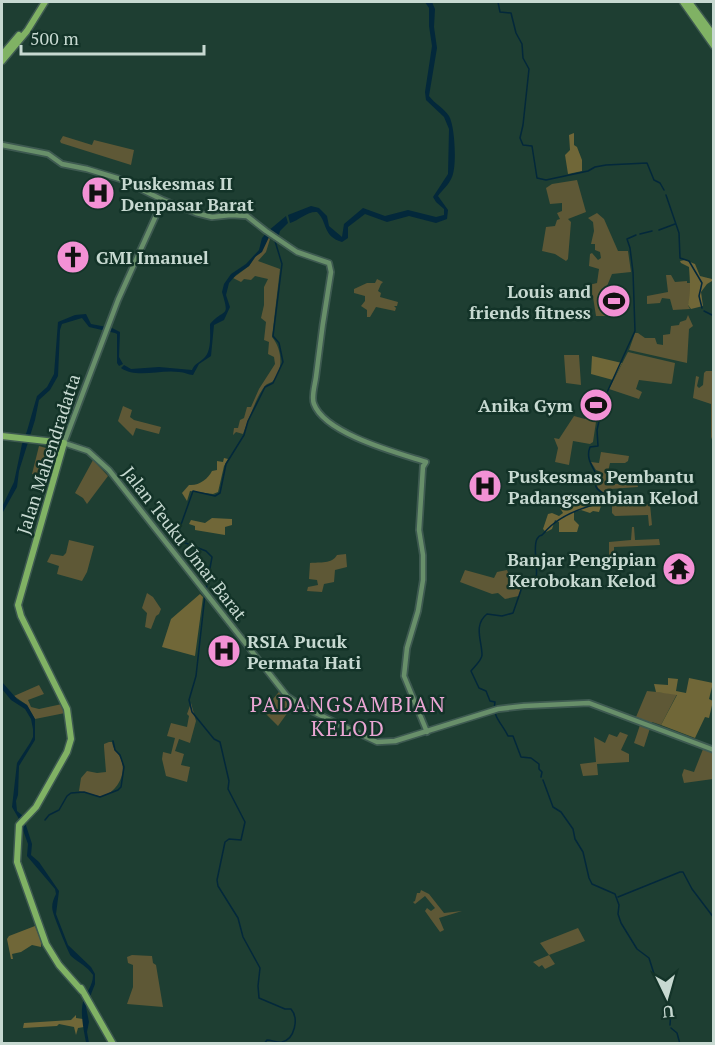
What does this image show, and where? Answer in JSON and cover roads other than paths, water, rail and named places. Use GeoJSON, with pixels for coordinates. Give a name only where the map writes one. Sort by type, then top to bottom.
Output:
{"type":"FeatureCollection","features":[{"type":"Feature","properties":{"kind":"highway"},"geometry":{"type":"LineString","coordinates":[[2,55],[43,2]]}},
{"type":"Feature","properties":{"kind":"highway"},"geometry":{"type":"LineString","coordinates":[[2,61],[27,31],[43,2]]}},
{"type":"Feature","properties":{"kind":"highway"},"geometry":{"type":"LineString","coordinates":[[683,2],[714,45]]}},
{"type":"Feature","properties":{"kind":"highway"},"geometry":{"type":"LineString","coordinates":[[689,2],[714,36]]}},
{"type":"Feature","properties":{"kind":"highway","name":"Jalan Teuku Umar Barat"},"geometry":{"type":"LineString","coordinates":[[2,436],[64,443]]}},
{"type":"Feature","properties":{"kind":"highway","name":"Jalan Mahendradatta"},"geometry":{"type":"LineString","coordinates":[[64,443],[18,605],[21,616],[67,709],[70,740],[67,752],[36,807],[19,823],[17,862],[51,947],[78,983],[113,1044]]}},
{"type":"Feature","properties":{"kind":"main road"},"geometry":{"type":"LineString","coordinates":[[2,145],[48,154],[62,164],[120,179],[163,200],[212,217],[247,216],[297,252],[326,261],[331,265],[313,399],[316,408],[346,434],[424,463],[419,530],[423,555],[423,580],[418,612],[407,648],[404,672],[405,680],[427,732]]}},
{"type":"Feature","properties":{"kind":"main road","name":"Jalan Mahendradatta"},"geometry":{"type":"LineString","coordinates":[[64,443],[106,329],[163,200]]}},
{"type":"Feature","properties":{"kind":"main road","name":"Jalan Teuku Umar Barat"},"geometry":{"type":"LineString","coordinates":[[64,443],[88,451],[109,470],[287,696],[303,707],[378,745],[494,710],[589,703],[714,750]]}},
{"type":"Feature","properties":{"kind":"water"},"geometry":{"type":"Polygon","coordinates":[[[425,2],[432,2],[435,9],[434,27],[437,48],[429,96],[449,116],[454,137],[454,172],[438,196],[448,210],[447,219],[436,223],[409,216],[387,222],[365,214],[348,227],[348,238],[342,242],[328,233],[317,212],[307,214],[290,223],[288,215],[311,206],[319,208],[327,216],[329,226],[342,237],[344,224],[363,208],[385,216],[408,210],[436,217],[444,215],[444,209],[433,197],[448,174],[449,129],[444,117],[426,100],[425,92],[432,46],[429,8],[425,2]]]}},
{"type":"Feature","properties":{"kind":"water"},"geometry":{"type":"Polygon","coordinates":[[[286,216],[288,223],[280,231],[278,238],[271,233],[262,252],[229,283],[226,295],[230,307],[224,320],[214,325],[211,356],[199,364],[193,375],[172,371],[134,373],[121,368],[124,365],[131,369],[159,367],[192,370],[208,352],[210,324],[226,310],[222,292],[224,284],[231,274],[246,264],[259,250],[262,238],[268,231],[286,216]]]}},
{"type":"Feature","properties":{"kind":"water"},"geometry":{"type":"Polygon","coordinates":[[[86,314],[91,324],[120,332],[119,357],[123,364],[119,366],[117,363],[117,334],[89,327],[82,318],[62,324],[58,376],[50,390],[39,400],[19,471],[17,487],[3,512],[2,519],[2,507],[14,482],[22,444],[37,396],[47,387],[54,374],[58,322],[75,315],[86,314]]]}},
{"type":"Feature","properties":{"kind":"water"},"geometry":{"type":"Polygon","coordinates":[[[2,682],[17,699],[27,705],[35,719],[35,740],[19,766],[17,811],[23,816],[32,844],[31,855],[39,862],[59,891],[56,914],[68,945],[91,967],[95,974],[95,984],[86,1007],[89,1043],[86,1042],[84,1033],[82,1007],[93,975],[71,956],[52,910],[55,889],[27,856],[28,844],[12,807],[17,763],[33,737],[33,729],[31,719],[25,709],[11,700],[2,689],[2,682]]]}},
{"type":"Feature","properties":{"kind":"waterway"},"geometry":{"type":"LineString","coordinates":[[498,2],[500,12],[511,13],[516,33],[522,44],[523,58],[529,69],[520,138],[523,145],[532,146],[537,178],[546,180],[606,165],[647,163],[654,180],[660,183],[664,190]]}},
{"type":"Feature","properties":{"kind":"waterway"},"geometry":{"type":"LineString","coordinates":[[666,195],[679,233],[680,258],[689,261],[702,283],[699,296],[702,308]]}},
{"type":"Feature","properties":{"kind":"waterway"},"geometry":{"type":"LineString","coordinates":[[659,230],[675,224]]}},
{"type":"Feature","properties":{"kind":"waterway"},"geometry":{"type":"LineString","coordinates":[[640,234],[652,231]]}},
{"type":"Feature","properties":{"kind":"waterway"},"geometry":{"type":"LineString","coordinates":[[541,777],[539,764],[531,758],[521,757],[513,736],[508,736],[496,716],[495,702],[490,701],[486,691],[479,688],[471,671],[482,657],[479,628],[483,618],[487,614],[502,616],[513,613],[522,587],[534,582],[537,571],[535,550],[538,537],[563,517],[601,503],[605,494],[595,485],[595,472],[589,451],[590,447],[598,446],[597,430],[604,399],[635,331],[633,272],[627,239],[636,235]]}},
{"type":"Feature","properties":{"kind":"waterway"},"geometry":{"type":"LineString","coordinates":[[206,590],[212,557],[206,551],[183,542],[178,533],[193,491],[215,496],[220,493],[226,464],[244,435],[248,421],[265,387],[273,383],[283,362],[279,343],[273,336],[282,264],[275,241]]}},
{"type":"Feature","properties":{"kind":"waterway"},"geometry":{"type":"LineString","coordinates":[[704,311],[714,316]]}},
{"type":"Feature","properties":{"kind":"waterway"},"geometry":{"type":"LineString","coordinates":[[205,595],[196,676],[189,700],[192,712],[214,739],[220,742],[229,781],[228,789],[245,822],[241,840],[229,839],[225,842],[217,880],[218,886],[238,918],[243,937],[260,968],[259,998],[285,1009],[291,1009],[295,1018],[293,1033],[290,1037],[280,1042],[267,1040],[264,1044]]}},
{"type":"Feature","properties":{"kind":"waterway"},"geometry":{"type":"LineString","coordinates":[[45,820],[59,810],[71,793],[84,792],[100,797],[121,787],[124,767],[113,741]]}},
{"type":"Feature","properties":{"kind":"waterway"},"geometry":{"type":"LineString","coordinates":[[543,780],[553,807],[561,812],[573,829],[575,839],[583,852],[592,884],[615,894],[621,923],[637,949],[649,958],[655,977],[663,989],[671,1010],[670,1025]]}},
{"type":"Feature","properties":{"kind":"waterway"},"geometry":{"type":"LineString","coordinates":[[618,897],[683,872],[692,889],[714,918]]}},
{"type":"Feature","properties":{"kind":"waterway"},"geometry":{"type":"LineString","coordinates":[[671,1028],[677,1033],[680,1044]]}},
{"type":"Feature","properties":{"kind":"place","name":"Puskesmas II Denpasar Barat"},"geometry":{"type":"Point","coordinates":[98,193]}},
{"type":"Feature","properties":{"kind":"place","name":"GMI Imanuel"},"geometry":{"type":"Point","coordinates":[73,257]}},
{"type":"Feature","properties":{"kind":"place","name":"Louis and friends fitness"},"geometry":{"type":"Point","coordinates":[614,301]}},
{"type":"Feature","properties":{"kind":"place","name":"Anika Gym"},"geometry":{"type":"Point","coordinates":[596,405]}},
{"type":"Feature","properties":{"kind":"place","name":"Puskesmas Pembantu Padangsembian Kelod"},"geometry":{"type":"Point","coordinates":[485,486]}},
{"type":"Feature","properties":{"kind":"place","name":"Banjar Pengipian Kerobokan Kelod"},"geometry":{"type":"Point","coordinates":[679,569]}},
{"type":"Feature","properties":{"kind":"place","name":"RSIA Pucuk Permata Hati"},"geometry":{"type":"Point","coordinates":[224,651]}},
{"type":"Feature","properties":{"kind":"district","name":"PADANGSAMBIAN KELOD"},"geometry":{"type":"Point","coordinates":[348,716]}}]}
